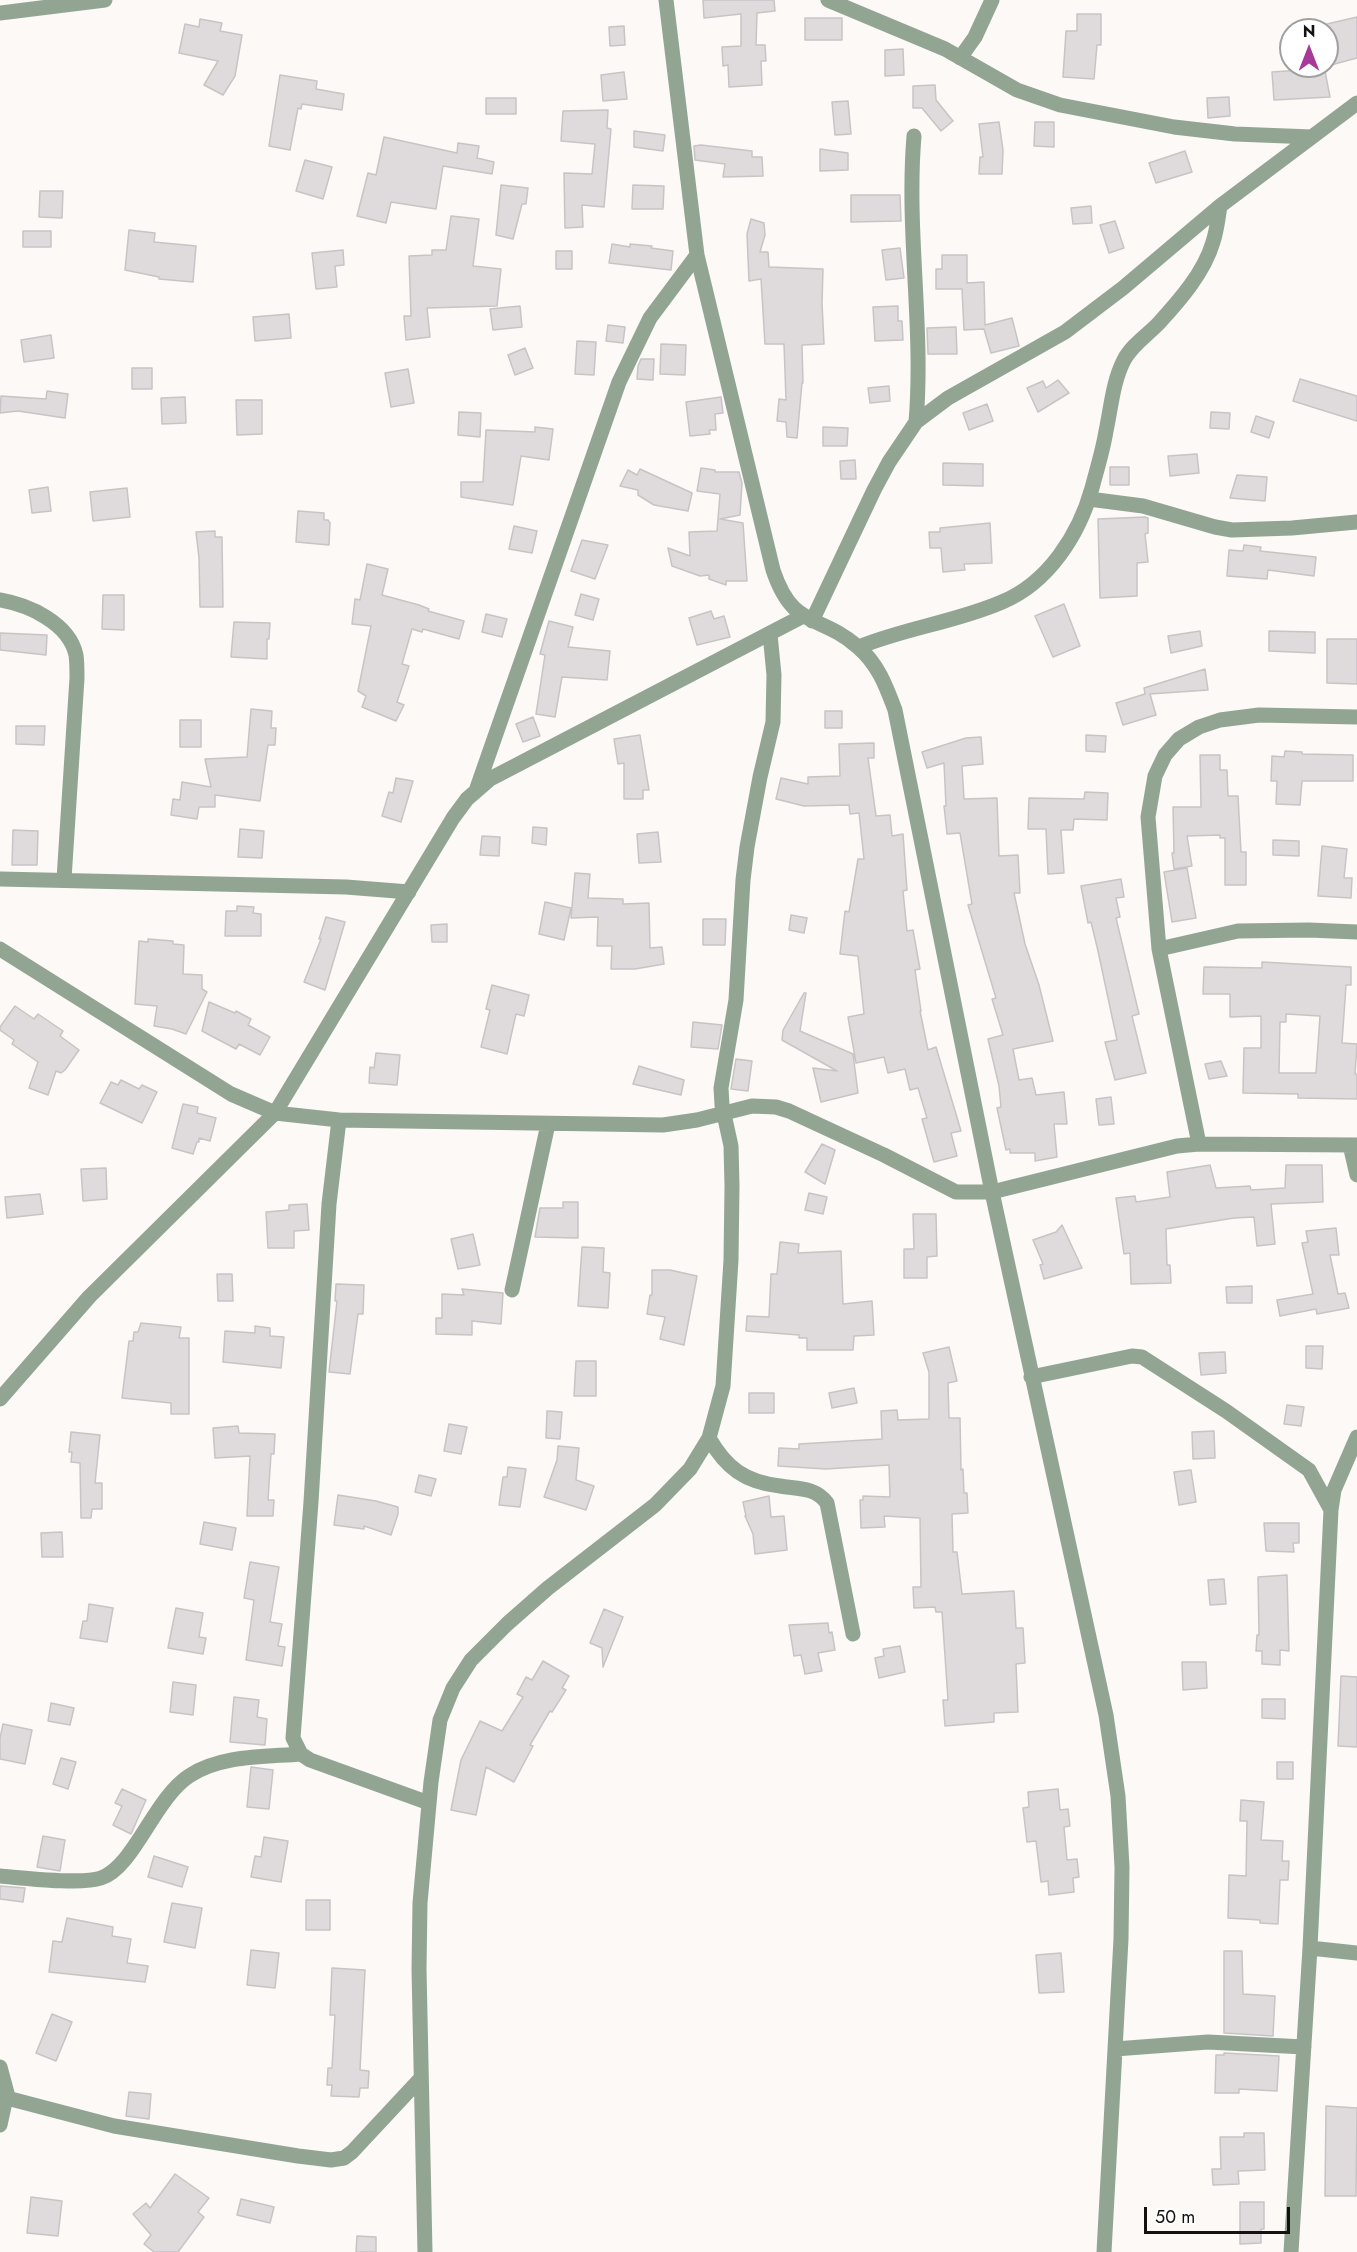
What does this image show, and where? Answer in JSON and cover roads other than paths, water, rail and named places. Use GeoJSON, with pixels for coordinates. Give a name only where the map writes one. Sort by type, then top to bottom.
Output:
{"type":"FeatureCollection","features":[{"type":"Feature","properties":{"kind":"street"},"geometry":{"type":"LineString","coordinates":[[0,13],[105,0]]}},
{"type":"Feature","properties":{"kind":"street"},"geometry":{"type":"LineString","coordinates":[[666,0],[697,255],[773,570],[780,590],[790,605],[808,618],[846,638],[859,647],[872,661],[884,679],[895,710],[992,1192],[1106,1715],[1118,1796],[1122,1867],[1104,2252]]}},
{"type":"Feature","properties":{"kind":"street"},"geometry":{"type":"LineString","coordinates":[[828,0],[918,38],[960,58],[1017,90],[1060,105],[1174,127],[1235,134],[1312,137]]}},
{"type":"Feature","properties":{"kind":"street"},"geometry":{"type":"LineString","coordinates":[[960,58],[975,37],[992,0]]}},
{"type":"Feature","properties":{"kind":"street"},"geometry":{"type":"LineString","coordinates":[[0,1399],[111,1274],[274,1113],[453,818],[477,789],[490,779],[770,633],[808,618],[889,462],[916,422],[948,398],[1065,332],[1123,288],[1220,206],[1357,103]]}},
{"type":"Feature","properties":{"kind":"street"},"geometry":{"type":"LineString","coordinates":[[914,136],[911,183],[918,354],[916,422]]}},
{"type":"Feature","properties":{"kind":"street"},"geometry":{"type":"LineString","coordinates":[[859,647],[884,637],[1003,602],[1022,592],[1042,576],[1055,561],[1075,529],[1089,499],[1103,447],[1119,369],[1125,358],[1157,324],[1200,270],[1213,241],[1220,206]]}},
{"type":"Feature","properties":{"kind":"street"},"geometry":{"type":"LineString","coordinates":[[477,789],[619,382],[650,318],[697,255]]}},
{"type":"Feature","properties":{"kind":"street"},"geometry":{"type":"LineString","coordinates":[[1089,499],[1143,506],[1232,530],[1292,528],[1357,522]]}},
{"type":"Feature","properties":{"kind":"street"},"geometry":{"type":"LineString","coordinates":[[0,600],[38,612],[56,625],[68,638],[75,654],[77,678],[64,879]]}},
{"type":"Feature","properties":{"kind":"street"},"geometry":{"type":"LineString","coordinates":[[425,2252],[419,1969],[420,1903],[434,1747],[440,1720],[453,1688],[471,1660],[507,1624],[674,1488],[690,1469],[709,1438],[723,1386],[731,1260],[731,1146],[721,1088],[736,1000],[743,880],[760,777],[773,722],[774,675],[770,633]]}},
{"type":"Feature","properties":{"kind":"street"},"geometry":{"type":"LineString","coordinates":[[1199,1144],[1159,949],[1148,817],[1155,776],[1165,755],[1179,739],[1198,728],[1220,720],[1259,715],[1357,717]]}},
{"type":"Feature","properties":{"kind":"street"},"geometry":{"type":"LineString","coordinates":[[0,879],[346,887],[409,892]]}},
{"type":"Feature","properties":{"kind":"street"},"geometry":{"type":"LineString","coordinates":[[1159,949],[1238,931],[1357,932]]}},
{"type":"Feature","properties":{"kind":"street"},"geometry":{"type":"LineString","coordinates":[[0,949],[231,1094],[274,1113],[339,1120],[663,1125],[697,1120],[752,1106],[776,1107],[884,1155],[956,1192],[992,1192],[1160,1150],[1199,1144],[1353,1145],[1357,1175]]}},
{"type":"Feature","properties":{"kind":"street"},"geometry":{"type":"LineString","coordinates":[[301,1754],[293,1738],[294,1718],[311,1502],[329,1204],[339,1120]]}},
{"type":"Feature","properties":{"kind":"street"},"geometry":{"type":"LineString","coordinates":[[512,1290],[548,1124]]}},
{"type":"Feature","properties":{"kind":"street"},"geometry":{"type":"LineString","coordinates":[[1031,1377],[1132,1356],[1142,1357],[1226,1411],[1309,1470],[1331,1510]]}},
{"type":"Feature","properties":{"kind":"street"},"geometry":{"type":"LineString","coordinates":[[1291,2252],[1310,1948],[1331,1510],[1334,1490],[1357,1437]]}},
{"type":"Feature","properties":{"kind":"street"},"geometry":{"type":"LineString","coordinates":[[709,1438],[718,1454],[732,1468],[746,1477],[760,1483],[812,1491],[821,1495],[827,1503],[854,1634]]}},
{"type":"Feature","properties":{"kind":"street"},"geometry":{"type":"LineString","coordinates":[[0,1876],[72,1880],[100,1878],[120,1865],[166,1797],[191,1774],[223,1762],[301,1754],[351,1776],[429,1803]]}},
{"type":"Feature","properties":{"kind":"street"},"geometry":{"type":"LineString","coordinates":[[1310,1948],[1357,1953]]}},
{"type":"Feature","properties":{"kind":"street"},"geometry":{"type":"LineString","coordinates":[[1115,2049],[1208,2042],[1304,2047]]}},
{"type":"Feature","properties":{"kind":"street"},"geometry":{"type":"LineString","coordinates":[[0,2067],[7,2098],[0,2125]]}},
{"type":"Feature","properties":{"kind":"street"},"geometry":{"type":"LineString","coordinates":[[7,2098],[114,2126],[331,2160],[344,2158],[352,2152],[421,2078]]}}]}
